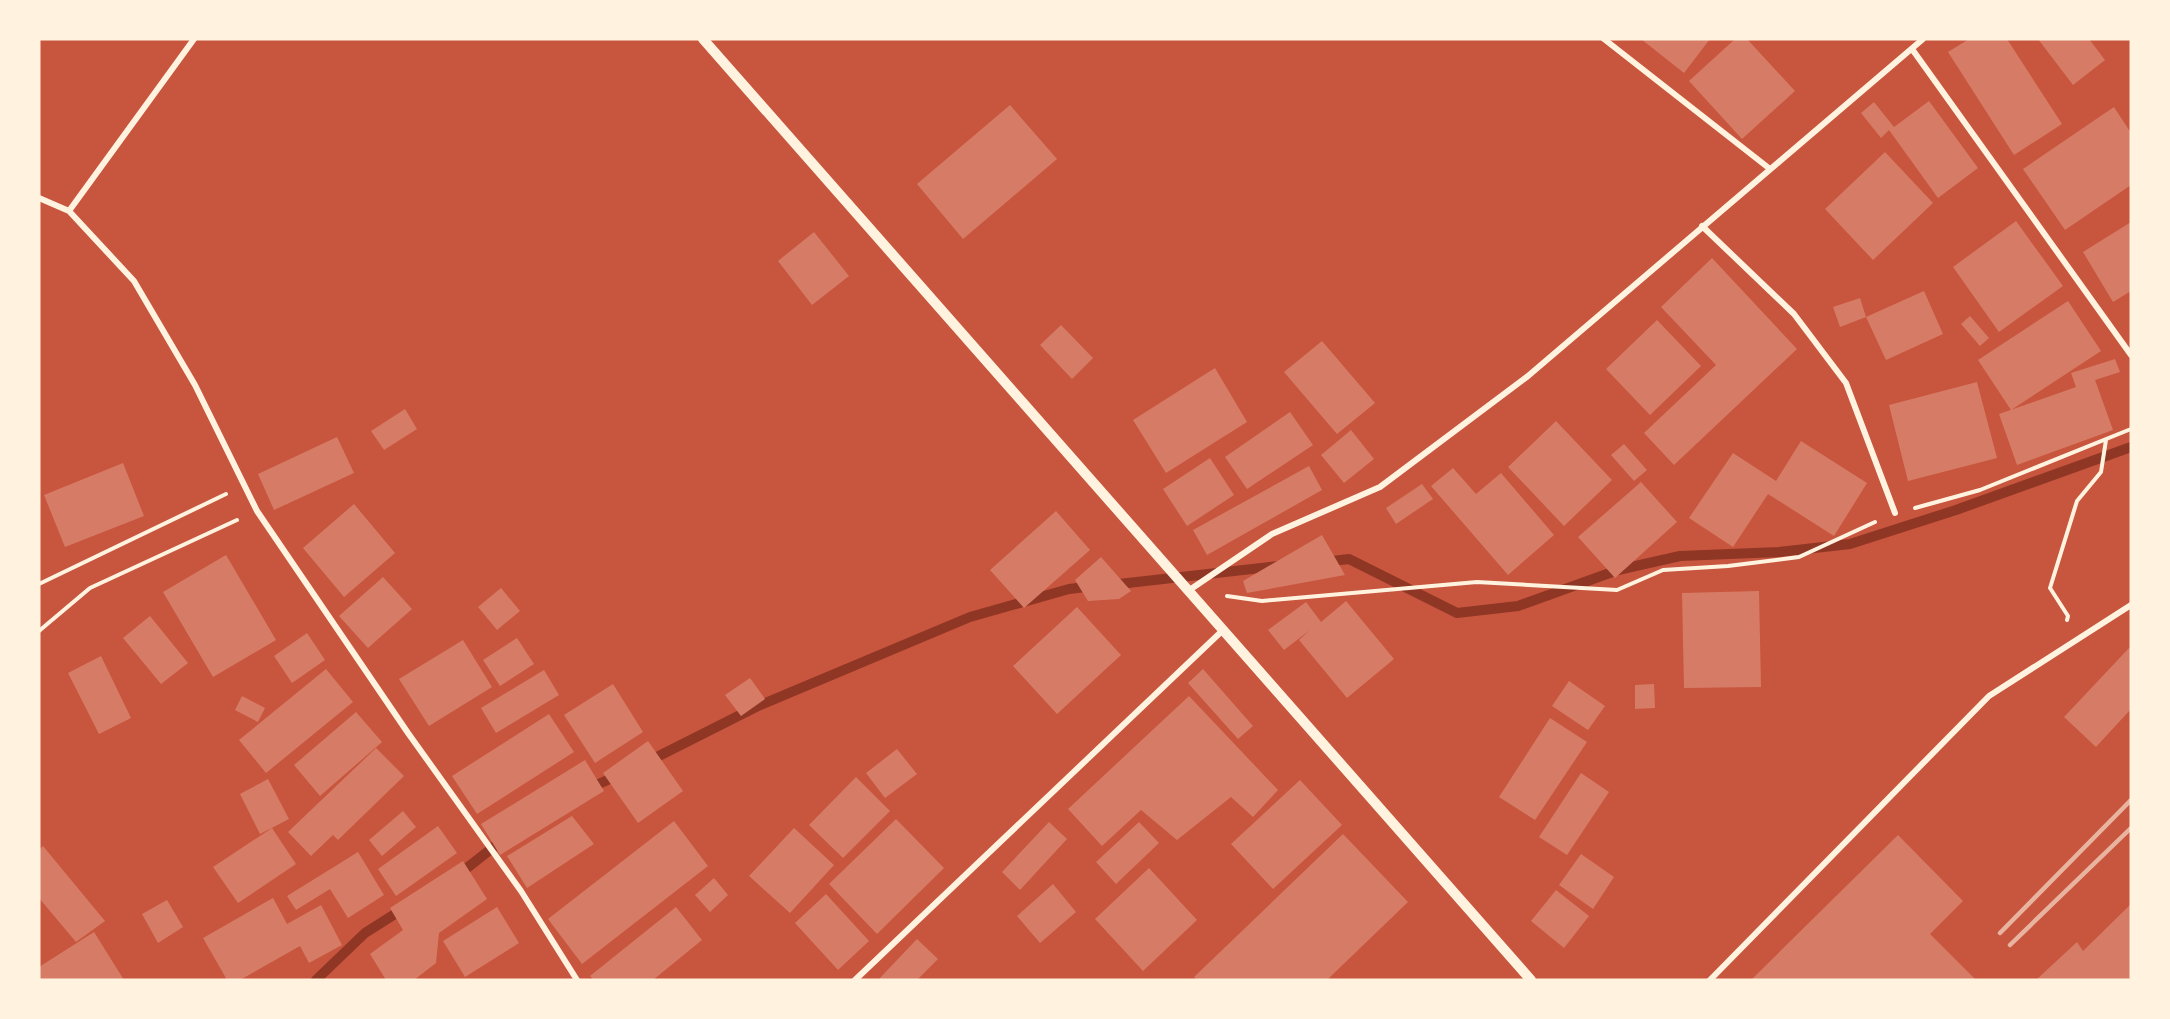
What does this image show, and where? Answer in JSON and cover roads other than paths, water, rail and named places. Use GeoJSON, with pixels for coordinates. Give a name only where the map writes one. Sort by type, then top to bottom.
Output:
{"type":"FeatureCollection","features":[{"type":"Feature","properties":{"kind":"street"},"geometry":{"type":"LineString","coordinates":[[69,212],[194,39]]}},
{"type":"Feature","properties":{"kind":"street"},"geometry":{"type":"LineString","coordinates":[[703,39],[1531,980]]}},
{"type":"Feature","properties":{"kind":"street"},"geometry":{"type":"LineString","coordinates":[[1604,39],[1770,169]]}},
{"type":"Feature","properties":{"kind":"street"},"geometry":{"type":"LineString","coordinates":[[1187,591],[1272,534],[1380,487],[1528,376],[1923,39]]}},
{"type":"Feature","properties":{"kind":"street"},"geometry":{"type":"LineString","coordinates":[[1912,48],[2131,355]]}},
{"type":"Feature","properties":{"kind":"street"},"geometry":{"type":"LineString","coordinates":[[39,198],[69,212],[134,281],[195,385],[257,511],[408,733],[521,891],[577,980]]}},
{"type":"Feature","properties":{"kind":"street"},"geometry":{"type":"LineString","coordinates":[[1702,226],[1794,314],[1846,383],[1895,513]]}},
{"type":"Feature","properties":{"kind":"street"},"geometry":{"type":"LineString","coordinates":[[1710,980],[1989,696],[2131,605]]}},
{"type":"Feature","properties":{"kind":"street"},"geometry":{"type":"LineString","coordinates":[[855,980],[1222,631]]}},
{"type":"Feature","properties":{"kind":"waterway"},"geometry":{"type":"LineString","coordinates":[[1324,562],[1349,559],[1457,613],[1518,606],[1618,570],[1680,556],[1779,552],[1850,544],[1956,510],[2131,447]]}},
{"type":"Feature","properties":{"kind":"waterway"},"geometry":{"type":"LineString","coordinates":[[1110,585],[1279,566]]}},
{"type":"Feature","properties":{"kind":"waterway"},"geometry":{"type":"LineString","coordinates":[[647,762],[758,706],[970,617],[1069,589],[1094,586]]}},
{"type":"Feature","properties":{"kind":"waterway"},"geometry":{"type":"LineString","coordinates":[[587,789],[619,775]]}},
{"type":"Feature","properties":{"kind":"waterway"},"geometry":{"type":"LineString","coordinates":[[458,875],[500,842]]}},
{"type":"Feature","properties":{"kind":"waterway"},"geometry":{"type":"LineString","coordinates":[[316,980],[365,933],[406,907]]}},
{"type":"Feature","properties":{"kind":"railway"},"geometry":{"type":"LineString","coordinates":[[2000,933],[2131,800]]}},
{"type":"Feature","properties":{"kind":"railway"},"geometry":{"type":"LineString","coordinates":[[2010,945],[2131,828]]}}]}
